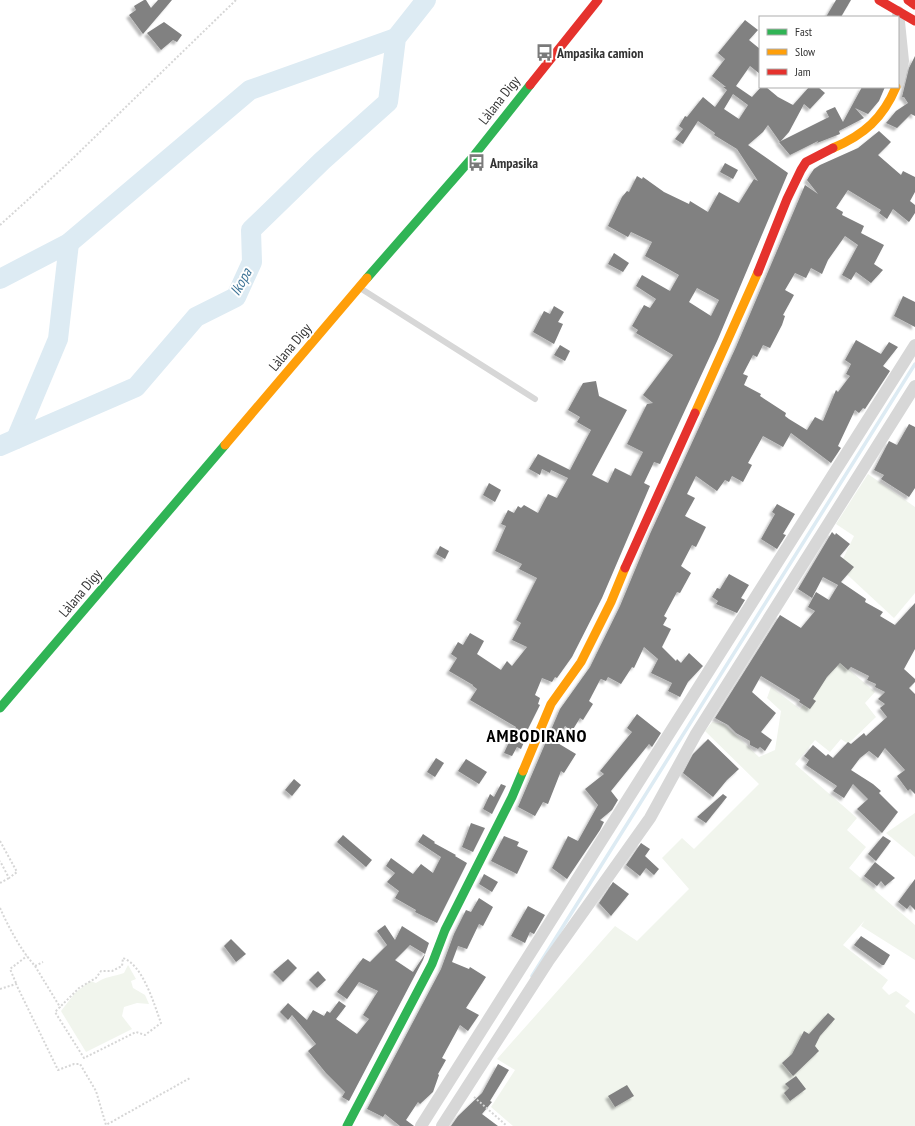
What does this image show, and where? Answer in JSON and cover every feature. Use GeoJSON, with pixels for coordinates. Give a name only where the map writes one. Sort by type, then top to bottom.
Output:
{"type":"FeatureCollection","features":[{"type":"Feature","properties":{"kind":"street","name":"Làlana Digy"},"geometry":{"type":"LineString","coordinates":[[0,708],[359,287],[472,158],[598,0]]}},
{"type":"Feature","properties":{"kind":"street"},"geometry":{"type":"LineString","coordinates":[[879,0],[915,21]]}},
{"type":"Feature","properties":{"kind":"street"},"geometry":{"type":"LineString","coordinates":[[908,0],[915,4]]}},
{"type":"Feature","properties":{"kind":"street"},"geometry":{"type":"LineString","coordinates":[[898,12],[898,16]]}},
{"type":"Feature","properties":{"kind":"street"},"geometry":{"type":"LineString","coordinates":[[899,22],[903,61],[899,78]]}},
{"type":"Feature","properties":{"kind":"street"},"geometry":{"type":"LineString","coordinates":[[347,1126],[432,964],[445,930],[512,797],[551,704],[581,662],[611,602],[698,404],[728,343],[774,235],[787,199],[801,170],[806,162],[815,156],[852,140],[867,129],[888,106],[896,88]]}},
{"type":"Feature","properties":{"kind":"street"},"geometry":{"type":"LineString","coordinates":[[421,1126],[915,345]]}},
{"type":"Feature","properties":{"kind":"street"},"geometry":{"type":"LineString","coordinates":[[442,1126],[549,960],[650,818],[696,734],[915,386]]}},
{"type":"Feature","properties":{"kind":"lane"},"geometry":{"type":"LineString","coordinates":[[359,287],[535,399]]}},
{"type":"Feature","properties":{"kind":"path"},"geometry":{"type":"LineString","coordinates":[[0,226],[64,167],[236,0]]}},
{"type":"Feature","properties":{"kind":"path"},"geometry":{"type":"LineString","coordinates":[[0,842],[17,872],[0,883]]}},
{"type":"Feature","properties":{"kind":"path"},"geometry":{"type":"LineString","coordinates":[[0,861],[9,878]]}},
{"type":"Feature","properties":{"kind":"path"},"geometry":{"type":"LineString","coordinates":[[0,908],[16,939],[60,1007]]}},
{"type":"Feature","properties":{"kind":"path"},"geometry":{"type":"LineString","coordinates":[[27,956],[10,969],[58,1070],[74,1064],[80,1064]]}},
{"type":"Feature","properties":{"kind":"path"},"geometry":{"type":"LineString","coordinates":[[80,1064],[84,1058],[136,1032],[145,1035],[161,1023],[147,985],[130,961],[123,958],[122,966],[112,971],[101,971],[96,978],[79,988],[55,1012],[84,1058]]}},
{"type":"Feature","properties":{"kind":"path"},"geometry":{"type":"LineString","coordinates":[[34,966],[42,962]]}},
{"type":"Feature","properties":{"kind":"path"},"geometry":{"type":"LineString","coordinates":[[0,989],[16,984]]}},
{"type":"Feature","properties":{"kind":"path"},"geometry":{"type":"LineString","coordinates":[[80,1064],[96,1091],[106,1124],[190,1078]]}},
{"type":"Feature","properties":{"kind":"path"},"geometry":{"type":"LineString","coordinates":[[466,1090],[507,1126]]}},
{"type":"Feature","properties":{"kind":"shaded area"},"geometry":{"type":"Polygon","coordinates":[[[868,474],[915,507],[915,593],[894,618],[839,567],[854,536],[836,524],[868,474]]]}},
{"type":"Feature","properties":{"kind":"shaded area"},"geometry":{"type":"Polygon","coordinates":[[[839,661],[875,692],[865,703],[876,717],[848,744],[841,739],[830,752],[815,740],[795,764],[857,818],[847,830],[866,847],[849,868],[915,925],[915,960],[861,926],[865,920],[843,945],[888,980],[882,988],[889,995],[896,991],[910,1001],[905,1006],[915,1014],[915,1126],[513,1126],[491,1107],[515,1070],[497,1059],[615,926],[637,941],[689,889],[662,858],[682,838],[694,849],[759,784],[705,731],[712,722],[724,724],[759,757],[775,750],[781,711],[767,698],[771,687],[800,709],[839,661]]]}},
{"type":"Feature","properties":{"kind":"shaded area"},"geometry":{"type":"Polygon","coordinates":[[[915,813],[915,857],[886,833],[915,813]]]}},
{"type":"Feature","properties":{"kind":"shaded area"},"geometry":{"type":"Polygon","coordinates":[[[128,965],[136,979],[131,981],[133,988],[145,995],[149,1004],[137,1003],[124,1007],[122,1016],[132,1029],[86,1052],[61,1011],[75,993],[90,981],[96,983],[106,978],[124,973],[128,965]]]}},
{"type":"Feature","properties":{"kind":"building"},"geometry":{"type":"Polygon","coordinates":[[[146,0],[151,8],[158,0],[172,0],[143,34],[129,15],[136,10],[134,6],[146,0]]]}},
{"type":"Feature","properties":{"kind":"building"},"geometry":{"type":"Polygon","coordinates":[[[836,0],[851,0],[842,16],[827,16],[836,0]]]}},
{"type":"Feature","properties":{"kind":"building"},"geometry":{"type":"Polygon","coordinates":[[[745,20],[758,30],[749,40],[759,48],[759,73],[750,66],[736,86],[752,97],[760,88],[767,88],[778,97],[793,105],[808,88],[819,88],[825,93],[810,109],[804,104],[789,132],[780,142],[768,125],[763,132],[748,145],[788,173],[718,339],[660,464],[654,462],[644,483],[650,486],[602,598],[572,657],[557,678],[555,677],[552,682],[542,678],[535,695],[540,698],[538,704],[540,705],[523,739],[525,740],[521,749],[517,747],[512,756],[504,753],[516,727],[470,700],[477,689],[473,685],[449,671],[457,658],[451,654],[458,642],[463,645],[470,633],[484,641],[477,654],[501,670],[507,661],[512,666],[527,647],[512,640],[521,623],[516,620],[537,578],[519,569],[522,564],[495,551],[506,526],[501,524],[508,510],[514,513],[518,506],[521,508],[524,505],[538,513],[548,494],[557,498],[568,478],[551,470],[550,473],[542,469],[540,475],[529,469],[538,454],[570,470],[591,430],[577,422],[580,417],[568,410],[583,383],[596,381],[599,396],[627,410],[592,475],[608,483],[615,468],[631,476],[643,452],[627,444],[647,404],[653,403],[643,395],[673,355],[636,333],[638,330],[632,326],[644,305],[650,308],[656,299],[636,286],[642,275],[670,291],[679,275],[645,256],[652,242],[631,232],[628,237],[608,226],[622,197],[627,191],[629,192],[637,176],[642,179],[643,177],[664,192],[689,204],[690,201],[708,212],[719,192],[739,203],[754,179],[758,181],[737,149],[714,135],[715,133],[698,121],[683,144],[675,139],[683,129],[679,126],[685,116],[687,117],[703,97],[715,107],[727,90],[723,87],[726,87],[712,76],[725,59],[718,53],[745,20]],[[733,94],[724,109],[739,119],[748,105],[733,94]],[[697,288],[689,302],[711,316],[719,300],[697,288]]]}},
{"type":"Feature","properties":{"kind":"building"},"geometry":{"type":"Polygon","coordinates":[[[164,22],[182,35],[177,42],[173,40],[161,50],[147,33],[164,22]]]}},
{"type":"Feature","properties":{"kind":"building"},"geometry":{"type":"Polygon","coordinates":[[[915,56],[915,116],[911,114],[897,128],[886,123],[896,111],[908,103],[904,97],[902,97],[909,68],[915,56]]]}},
{"type":"Feature","properties":{"kind":"building"},"geometry":{"type":"Polygon","coordinates":[[[861,88],[885,88],[879,101],[868,114],[855,108],[864,118],[839,131],[840,134],[817,143],[818,141],[790,155],[779,142],[829,117],[826,111],[835,107],[843,122],[861,88]]]}},
{"type":"Feature","properties":{"kind":"building"},"geometry":{"type":"Polygon","coordinates":[[[879,131],[891,142],[878,155],[901,175],[903,171],[915,177],[915,192],[910,201],[915,205],[915,213],[909,222],[893,209],[887,219],[879,213],[881,210],[848,190],[836,208],[843,212],[842,215],[864,226],[861,233],[884,245],[874,264],[883,270],[871,283],[856,272],[851,280],[842,275],[858,245],[845,236],[828,260],[822,274],[811,268],[806,278],[795,273],[785,290],[794,295],[783,315],[785,316],[782,325],[770,348],[763,345],[757,357],[753,355],[743,374],[748,376],[744,385],[761,394],[760,396],[786,413],[785,416],[807,430],[815,417],[823,421],[836,390],[838,392],[850,376],[846,374],[851,364],[845,360],[856,340],[881,354],[889,342],[898,347],[883,366],[890,371],[865,409],[863,408],[859,413],[855,410],[838,446],[841,448],[831,463],[791,433],[783,447],[763,436],[748,463],[752,465],[743,482],[732,476],[729,482],[725,480],[717,491],[696,476],[687,494],[695,498],[685,516],[706,527],[696,547],[692,545],[681,566],[691,573],[680,593],[677,592],[664,616],[667,618],[663,625],[671,629],[662,647],[676,661],[677,659],[681,663],[689,653],[703,666],[688,682],[680,697],[668,691],[672,683],[651,673],[658,659],[644,647],[634,668],[632,667],[621,684],[608,677],[606,681],[601,679],[589,701],[593,704],[583,720],[580,718],[572,731],[565,726],[556,742],[576,754],[564,773],[561,771],[548,804],[543,802],[535,816],[518,807],[560,709],[590,667],[620,606],[650,534],[736,347],[805,185],[818,194],[807,180],[814,169],[858,148],[879,131]]]}},
{"type":"Feature","properties":{"kind":"building"},"geometry":{"type":"Polygon","coordinates":[[[725,163],[738,170],[733,179],[720,172],[725,163]]]}},
{"type":"Feature","properties":{"kind":"building"},"geometry":{"type":"Polygon","coordinates":[[[614,253],[629,263],[623,272],[608,264],[614,253]]]}},
{"type":"Feature","properties":{"kind":"building"},"geometry":{"type":"Polygon","coordinates":[[[903,296],[915,302],[915,327],[894,316],[903,296]]]}},
{"type":"Feature","properties":{"kind":"building"},"geometry":{"type":"Polygon","coordinates":[[[554,306],[564,312],[558,322],[563,324],[554,344],[533,332],[544,311],[550,314],[554,306]]]}},
{"type":"Feature","properties":{"kind":"building"},"geometry":{"type":"Polygon","coordinates":[[[560,345],[570,351],[565,361],[554,355],[560,345]]]}},
{"type":"Feature","properties":{"kind":"building"},"geometry":{"type":"Polygon","coordinates":[[[909,424],[915,427],[915,488],[909,497],[881,479],[884,475],[874,470],[889,441],[897,445],[909,424]]]}},
{"type":"Feature","properties":{"kind":"building"},"geometry":{"type":"Polygon","coordinates":[[[489,483],[501,490],[495,502],[483,495],[489,483]]]}},
{"type":"Feature","properties":{"kind":"building"},"geometry":{"type":"Polygon","coordinates":[[[777,504],[795,514],[783,534],[786,535],[777,549],[761,539],[775,514],[772,512],[777,504]]]}},
{"type":"Feature","properties":{"kind":"building"},"geometry":{"type":"Polygon","coordinates":[[[832,532],[835,535],[836,533],[850,544],[840,556],[854,567],[841,582],[866,599],[865,602],[883,612],[880,616],[895,625],[915,603],[915,649],[904,669],[915,679],[915,682],[909,688],[915,694],[915,794],[910,789],[908,791],[897,776],[905,770],[885,748],[878,758],[869,751],[860,758],[851,770],[881,791],[879,793],[898,812],[882,833],[857,809],[868,799],[853,784],[844,798],[833,791],[837,786],[806,765],[809,760],[804,756],[813,745],[826,756],[828,754],[833,758],[848,742],[851,744],[864,733],[866,736],[887,717],[880,708],[885,704],[878,699],[885,692],[875,687],[876,684],[867,680],[869,676],[851,667],[848,670],[840,663],[827,677],[813,699],[816,701],[810,709],[799,702],[800,700],[761,676],[752,692],[776,713],[761,732],[772,740],[765,751],[760,747],[758,749],[750,745],[750,741],[736,733],[728,725],[715,718],[780,615],[801,628],[815,611],[808,607],[816,592],[829,600],[838,585],[823,577],[812,598],[798,589],[832,532]]]}},
{"type":"Feature","properties":{"kind":"building"},"geometry":{"type":"Polygon","coordinates":[[[440,546],[449,551],[445,559],[436,554],[440,546]]]}},
{"type":"Feature","properties":{"kind":"building"},"geometry":{"type":"Polygon","coordinates":[[[729,574],[749,585],[741,598],[745,600],[737,613],[716,604],[718,601],[712,597],[717,588],[720,589],[729,574]]]}},
{"type":"Feature","properties":{"kind":"building"},"geometry":{"type":"Polygon","coordinates":[[[637,714],[661,733],[652,747],[649,744],[611,791],[618,800],[612,810],[600,820],[604,822],[600,830],[567,879],[552,868],[568,836],[578,841],[598,805],[585,789],[604,774],[600,771],[632,732],[627,728],[637,714]]]}},
{"type":"Feature","properties":{"kind":"building"},"geometry":{"type":"Polygon","coordinates":[[[708,739],[739,769],[727,780],[713,797],[683,773],[693,754],[708,739]]]}},
{"type":"Feature","properties":{"kind":"building"},"geometry":{"type":"Polygon","coordinates":[[[436,758],[444,763],[435,777],[427,772],[436,758]]]}},
{"type":"Feature","properties":{"kind":"building"},"geometry":{"type":"Polygon","coordinates":[[[466,759],[487,772],[479,784],[458,771],[466,759]]]}},
{"type":"Feature","properties":{"kind":"building"},"geometry":{"type":"Polygon","coordinates":[[[294,779],[301,785],[292,796],[285,790],[294,779]]]}},
{"type":"Feature","properties":{"kind":"building"},"geometry":{"type":"Polygon","coordinates":[[[501,784],[506,786],[492,814],[483,809],[490,794],[494,797],[501,784]]]}},
{"type":"Feature","properties":{"kind":"building"},"geometry":{"type":"Polygon","coordinates":[[[723,794],[727,797],[706,823],[697,817],[723,794]]]}},
{"type":"Feature","properties":{"kind":"building"},"geometry":{"type":"Polygon","coordinates":[[[471,823],[485,828],[473,852],[462,847],[471,823]]]}},
{"type":"Feature","properties":{"kind":"building"},"geometry":{"type":"Polygon","coordinates":[[[423,834],[435,842],[434,843],[467,863],[437,923],[415,912],[416,910],[395,898],[399,891],[387,882],[395,873],[386,866],[391,858],[413,874],[421,864],[433,873],[441,857],[418,842],[423,834]]]}},
{"type":"Feature","properties":{"kind":"building"},"geometry":{"type":"Polygon","coordinates":[[[343,835],[372,860],[366,867],[337,842],[343,835]]]}},
{"type":"Feature","properties":{"kind":"building"},"geometry":{"type":"Polygon","coordinates":[[[504,836],[519,842],[517,846],[528,851],[517,874],[491,861],[504,836]]]}},
{"type":"Feature","properties":{"kind":"building"},"geometry":{"type":"Polygon","coordinates":[[[883,836],[891,841],[876,861],[868,854],[883,836]]]}},
{"type":"Feature","properties":{"kind":"building"},"geometry":{"type":"Polygon","coordinates":[[[641,843],[650,849],[645,856],[659,869],[654,875],[646,868],[640,876],[626,865],[641,843]]]}},
{"type":"Feature","properties":{"kind":"building"},"geometry":{"type":"Polygon","coordinates":[[[875,862],[895,878],[885,886],[881,881],[877,886],[864,876],[875,862]]]}},
{"type":"Feature","properties":{"kind":"building"},"geometry":{"type":"Polygon","coordinates":[[[484,874],[498,882],[492,892],[479,884],[484,874]]]}},
{"type":"Feature","properties":{"kind":"building"},"geometry":{"type":"Polygon","coordinates":[[[915,879],[915,910],[910,905],[907,909],[898,902],[915,879]]]}},
{"type":"Feature","properties":{"kind":"building"},"geometry":{"type":"Polygon","coordinates":[[[613,882],[629,894],[611,916],[599,903],[613,882]]]}},
{"type":"Feature","properties":{"kind":"building"},"geometry":{"type":"Polygon","coordinates":[[[479,898],[493,907],[483,926],[479,924],[467,949],[458,946],[452,962],[469,969],[470,967],[486,977],[466,1008],[479,1015],[468,1031],[460,1025],[442,1058],[446,1060],[438,1074],[439,1075],[433,1092],[420,1104],[418,1102],[406,1120],[414,1126],[400,1126],[385,1114],[383,1117],[367,1109],[441,969],[454,934],[466,910],[471,912],[479,898]]]}},
{"type":"Feature","properties":{"kind":"building"},"geometry":{"type":"Polygon","coordinates":[[[528,906],[545,915],[534,934],[530,932],[525,943],[511,936],[528,906]]]}},
{"type":"Feature","properties":{"kind":"building"},"geometry":{"type":"Polygon","coordinates":[[[385,925],[395,940],[402,926],[429,943],[423,960],[349,1101],[342,1097],[345,1092],[326,1073],[308,1051],[316,1044],[292,1015],[288,1020],[280,1012],[288,1003],[307,1020],[313,1010],[324,1016],[327,1011],[330,1013],[339,1001],[346,1006],[336,1019],[357,1034],[369,1019],[363,1015],[378,991],[359,982],[347,999],[337,992],[363,958],[370,962],[387,945],[377,931],[385,925]],[[410,945],[395,960],[413,972],[425,954],[410,945]]]}},
{"type":"Feature","properties":{"kind":"building"},"geometry":{"type":"Polygon","coordinates":[[[861,936],[890,955],[884,965],[854,945],[861,936]]]}},
{"type":"Feature","properties":{"kind":"building"},"geometry":{"type":"Polygon","coordinates":[[[231,939],[246,954],[236,962],[224,946],[231,939]]]}},
{"type":"Feature","properties":{"kind":"building"},"geometry":{"type":"Polygon","coordinates":[[[288,959],[297,968],[283,982],[273,972],[288,959]]]}},
{"type":"Feature","properties":{"kind":"building"},"geometry":{"type":"Polygon","coordinates":[[[318,971],[326,980],[317,988],[309,980],[318,971]]]}},
{"type":"Feature","properties":{"kind":"building"},"geometry":{"type":"Polygon","coordinates":[[[828,1013],[835,1019],[820,1036],[815,1046],[819,1051],[793,1076],[782,1063],[792,1054],[804,1031],[809,1034],[828,1013]]]}},
{"type":"Feature","properties":{"kind":"building"},"geometry":{"type":"Polygon","coordinates":[[[498,1064],[509,1070],[490,1101],[492,1102],[482,1114],[498,1126],[451,1126],[458,1116],[482,1093],[498,1064]]]}},
{"type":"Feature","properties":{"kind":"building"},"geometry":{"type":"Polygon","coordinates":[[[796,1076],[806,1089],[790,1101],[784,1093],[789,1088],[785,1084],[796,1076]]]}},
{"type":"Feature","properties":{"kind":"building"},"geometry":{"type":"Polygon","coordinates":[[[627,1085],[634,1096],[615,1107],[608,1096],[627,1085]]]}},
{"type":"Feature","properties":{"kind":"waterway","name":"Ikopa"},"geometry":{"type":"LineString","coordinates":[[0,446],[136,387],[196,317],[236,297],[252,262],[251,230],[322,161],[388,102],[396,38],[426,0]]}},
{"type":"Feature","properties":{"kind":"waterway","name":"Ikopa"},"geometry":{"type":"LineString","coordinates":[[0,279],[69,243],[250,90],[396,38]]}},
{"type":"Feature","properties":{"kind":"waterway","name":"Ikopa"},"geometry":{"type":"LineString","coordinates":[[16,439],[58,339],[69,243]]}},
{"type":"Feature","properties":{"kind":"waterway"},"geometry":{"type":"LineString","coordinates":[[532,976],[915,364]]}},
{"type":"Feature","properties":{"kind":"traffic: fast"},"geometry":{"type":"LineString","coordinates":[[367,278],[472,158],[530,85]]}},
{"type":"Feature","properties":{"kind":"traffic: fast"},"geometry":{"type":"LineString","coordinates":[[0,708],[225,445]]}},
{"type":"Feature","properties":{"kind":"traffic: fast"},"geometry":{"type":"LineString","coordinates":[[347,1126],[432,964],[445,930],[512,797],[523,771]]}},
{"type":"Feature","properties":{"kind":"traffic: slow"},"geometry":{"type":"LineString","coordinates":[[833,148],[854,137],[871,124],[885,108],[896,88]]}},
{"type":"Feature","properties":{"kind":"traffic: slow"},"geometry":{"type":"LineString","coordinates":[[695,413],[758,272]]}},
{"type":"Feature","properties":{"kind":"traffic: slow"},"geometry":{"type":"LineString","coordinates":[[225,445],[367,278]]}},
{"type":"Feature","properties":{"kind":"traffic: slow"},"geometry":{"type":"LineString","coordinates":[[523,771],[551,704],[581,662],[611,602],[625,568]]}},
{"type":"Feature","properties":{"kind":"traffic: jam"},"geometry":{"type":"LineString","coordinates":[[530,85],[598,0]]}},
{"type":"Feature","properties":{"kind":"traffic: jam"},"geometry":{"type":"LineString","coordinates":[[879,0],[915,21]]}},
{"type":"Feature","properties":{"kind":"traffic: jam"},"geometry":{"type":"LineString","coordinates":[[908,0],[915,5]]}},
{"type":"Feature","properties":{"kind":"traffic: jam"},"geometry":{"type":"LineString","coordinates":[[758,272],[787,199],[801,170],[806,162],[833,148]]}},
{"type":"Feature","properties":{"kind":"traffic: jam"},"geometry":{"type":"LineString","coordinates":[[625,568],[695,413]]}},
{"type":"Feature","properties":{"kind":"place","name":"Ampasika camion"},"geometry":{"type":"Point","coordinates":[544,53]}},
{"type":"Feature","properties":{"kind":"place","name":"Ampasika"},"geometry":{"type":"Point","coordinates":[477,163]}},
{"type":"Feature","properties":{"kind":"district","name":"AMBODIRANO"},"geometry":{"type":"Point","coordinates":[537,736]}}]}
